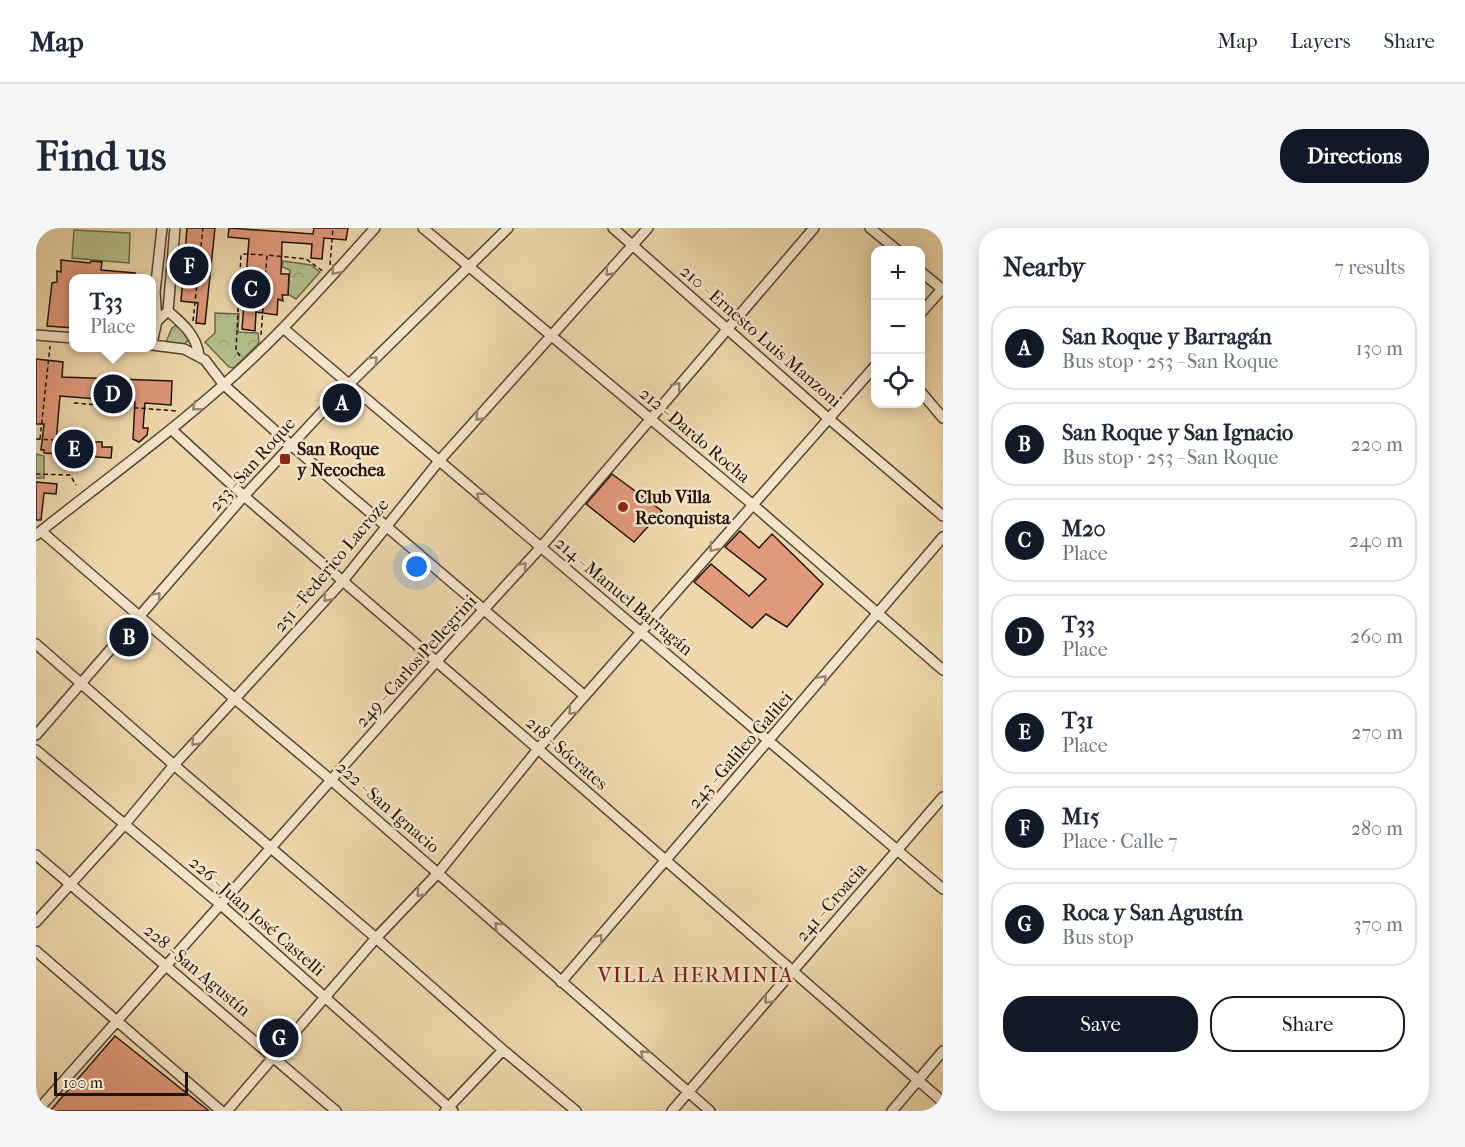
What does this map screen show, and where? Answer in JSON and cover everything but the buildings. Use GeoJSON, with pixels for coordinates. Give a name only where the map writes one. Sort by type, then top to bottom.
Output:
{"type":"FeatureCollection","features":[{"type":"Feature","properties":{"kind":"street"},"geometry":{"type":"LineString","coordinates":[[156,283],[162,228]]}},
{"type":"Feature","properties":{"kind":"street"},"geometry":{"type":"LineString","coordinates":[[157,321],[168,311],[175,228]]}},
{"type":"Feature","properties":{"kind":"street","name":"212 - Dardo Rocha"},"geometry":{"type":"LineString","coordinates":[[423,228],[752,504],[943,670]]}},
{"type":"Feature","properties":{"kind":"street","name":"253 - San Roque"},"geometry":{"type":"LineString","coordinates":[[36,735],[291,445],[508,228]]}},
{"type":"Feature","properties":{"kind":"street","name":"210 - Ernesto Luis Manzoni"},"geometry":{"type":"LineString","coordinates":[[613,228],[943,516]]}},
{"type":"Feature","properties":{"kind":"street","name":"251 - Federico Lacroze"},"geometry":{"type":"LineString","coordinates":[[36,922],[125,824],[174,765],[342,582],[439,462],[648,228]]}},
{"type":"Feature","properties":{"kind":"street","name":"249 - Carlos Pellegrini"},"geometry":{"type":"LineString","coordinates":[[37,1111],[435,663],[541,548],[727,327],[814,228]]}},
{"type":"Feature","properties":{"kind":"street"},"geometry":{"type":"LineString","coordinates":[[870,228],[892,246]]}},
{"type":"Feature","properties":{"kind":"street"},"geometry":{"type":"LineString","coordinates":[[39,533],[224,385],[283,328],[373,229]]}},
{"type":"Feature","properties":{"kind":"street"},"geometry":{"type":"LineString","coordinates":[[925,274],[943,289],[925,309]]}},
{"type":"Feature","properties":{"kind":"street"},"geometry":{"type":"LineString","coordinates":[[156,306],[156,326]]}},
{"type":"Feature","properties":{"kind":"street"},"geometry":{"type":"LineString","coordinates":[[168,311],[192,334],[197,343],[199,355]]}},
{"type":"Feature","properties":{"kind":"street","name":"214 - Manuel Barragán"},"geometry":{"type":"LineString","coordinates":[[283,328],[943,890]]}},
{"type":"Feature","properties":{"kind":"street"},"geometry":{"type":"LineString","coordinates":[[36,334],[69,338]]}},
{"type":"Feature","properties":{"kind":"street"},"geometry":{"type":"LineString","coordinates":[[156,345],[184,349],[199,355],[224,385],[291,445],[585,696]]}},
{"type":"Feature","properties":{"kind":"street"},"geometry":{"type":"LineString","coordinates":[[227,1111],[376,938],[438,873],[538,749],[871,371]]}},
{"type":"Feature","properties":{"kind":"street"},"geometry":{"type":"LineString","coordinates":[[925,395],[943,418]]}},
{"type":"Feature","properties":{"kind":"street","name":"218 - Sócrates"},"geometry":{"type":"LineString","coordinates":[[171,429],[342,582],[538,749],[943,1102]]}},
{"type":"Feature","properties":{"kind":"street","name":"222 - San Ignacio"},"geometry":{"type":"LineString","coordinates":[[39,533],[140,615],[710,1111]]}},
{"type":"Feature","properties":{"kind":"street","name":"243 - Galileo Galilei"},"geometry":{"type":"LineString","coordinates":[[561,982],[943,537]]}},
{"type":"Feature","properties":{"kind":"street"},"geometry":{"type":"LineString","coordinates":[[36,644],[576,1111]]}},
{"type":"Feature","properties":{"kind":"street","name":"226 - Juan José Castelli"},"geometry":{"type":"LineString","coordinates":[[36,750],[220,905],[449,1110]]}},
{"type":"Feature","properties":{"kind":"street","name":"241 - Croacia"},"geometry":{"type":"LineString","coordinates":[[672,1111],[943,797]]}},
{"type":"Feature","properties":{"kind":"street","name":"228 - San Agustín"},"geometry":{"type":"LineString","coordinates":[[36,855],[336,1111]]}},
{"type":"Feature","properties":{"kind":"street"},"geometry":{"type":"LineString","coordinates":[[36,951],[221,1111]]}},
{"type":"Feature","properties":{"kind":"street"},"geometry":{"type":"LineString","coordinates":[[449,1110],[503,1050]]}},
{"type":"Feature","properties":{"kind":"street"},"geometry":{"type":"LineString","coordinates":[[892,1111],[943,1051]]}},
{"type":"Feature","properties":{"kind":"path"},"geometry":{"type":"LineString","coordinates":[[192,334],[203,228]]}},
{"type":"Feature","properties":{"kind":"path"},"geometry":{"type":"LineString","coordinates":[[329,278],[333,228]]}},
{"type":"Feature","properties":{"kind":"path"},"geometry":{"type":"LineString","coordinates":[[197,244],[202,244]]}},
{"type":"Feature","properties":{"kind":"path"},"geometry":{"type":"LineString","coordinates":[[245,365],[236,350],[241,255],[306,259],[329,278]]}},
{"type":"Feature","properties":{"kind":"path"},"geometry":{"type":"LineString","coordinates":[[260,351],[267,255]]}},
{"type":"Feature","properties":{"kind":"path"},"geometry":{"type":"LineString","coordinates":[[40,439],[50,336]]}},
{"type":"Feature","properties":{"kind":"path"},"geometry":{"type":"LineString","coordinates":[[74,403],[190,412]]}},
{"type":"Feature","properties":{"kind":"path"},"geometry":{"type":"LineString","coordinates":[[36,439],[72,441]]}},
{"type":"Feature","properties":{"kind":"path"},"geometry":{"type":"LineString","coordinates":[[36,474],[70,475],[76,485]]}},
{"type":"Feature","properties":{"kind":"green space"},"geometry":{"type":"Polygon","coordinates":[[[74,230],[130,233],[129,263],[72,258],[74,230]]]}},
{"type":"Feature","properties":{"kind":"green space"},"geometry":{"type":"Polygon","coordinates":[[[283,261],[311,265],[320,272],[296,299],[288,294],[290,270],[282,267],[283,261]]]}},
{"type":"Feature","properties":{"kind":"green space"},"geometry":{"type":"Polygon","coordinates":[[[215,313],[239,314],[238,332],[258,333],[259,343],[234,368],[229,367],[205,342],[215,333],[215,313]]]}},
{"type":"Feature","properties":{"kind":"green space"},"geometry":{"type":"Polygon","coordinates":[[[175,326],[190,337],[183,347],[169,346],[166,342],[175,326]]]}},
{"type":"Feature","properties":{"kind":"green space"},"geometry":{"type":"Polygon","coordinates":[[[36,454],[44,456],[44,478],[36,478],[36,454]]]}},
{"type":"Feature","properties":{"kind":"place","name":"M15"},"geometry":{"type":"Point","coordinates":[189,266]}},
{"type":"Feature","properties":{"kind":"place","name":"M20"},"geometry":{"type":"Point","coordinates":[251,289]}},
{"type":"Feature","properties":{"kind":"place","name":"T33"},"geometry":{"type":"Point","coordinates":[113,394]}},
{"type":"Feature","properties":{"kind":"place","name":"San Roque y Barragán"},"geometry":{"type":"Point","coordinates":[342,403]}},
{"type":"Feature","properties":{"kind":"place","name":"T31"},"geometry":{"type":"Point","coordinates":[74,449]}},
{"type":"Feature","properties":{"kind":"place","name":"San Roque y Necochea"},"geometry":{"type":"Point","coordinates":[285,459]}},
{"type":"Feature","properties":{"kind":"place","name":"Club Villa Reconquista"},"geometry":{"type":"Point","coordinates":[623,507]}},
{"type":"Feature","properties":{"kind":"place","name":"San Roque y San Ignacio"},"geometry":{"type":"Point","coordinates":[129,637]}},
{"type":"Feature","properties":{"kind":"place","name":"Roca y San Agustín"},"geometry":{"type":"Point","coordinates":[279,1038]}},
{"type":"Feature","properties":{"kind":"district","name":"VILLA HERMINIA"},"geometry":{"type":"Point","coordinates":[696,975]}}]}
